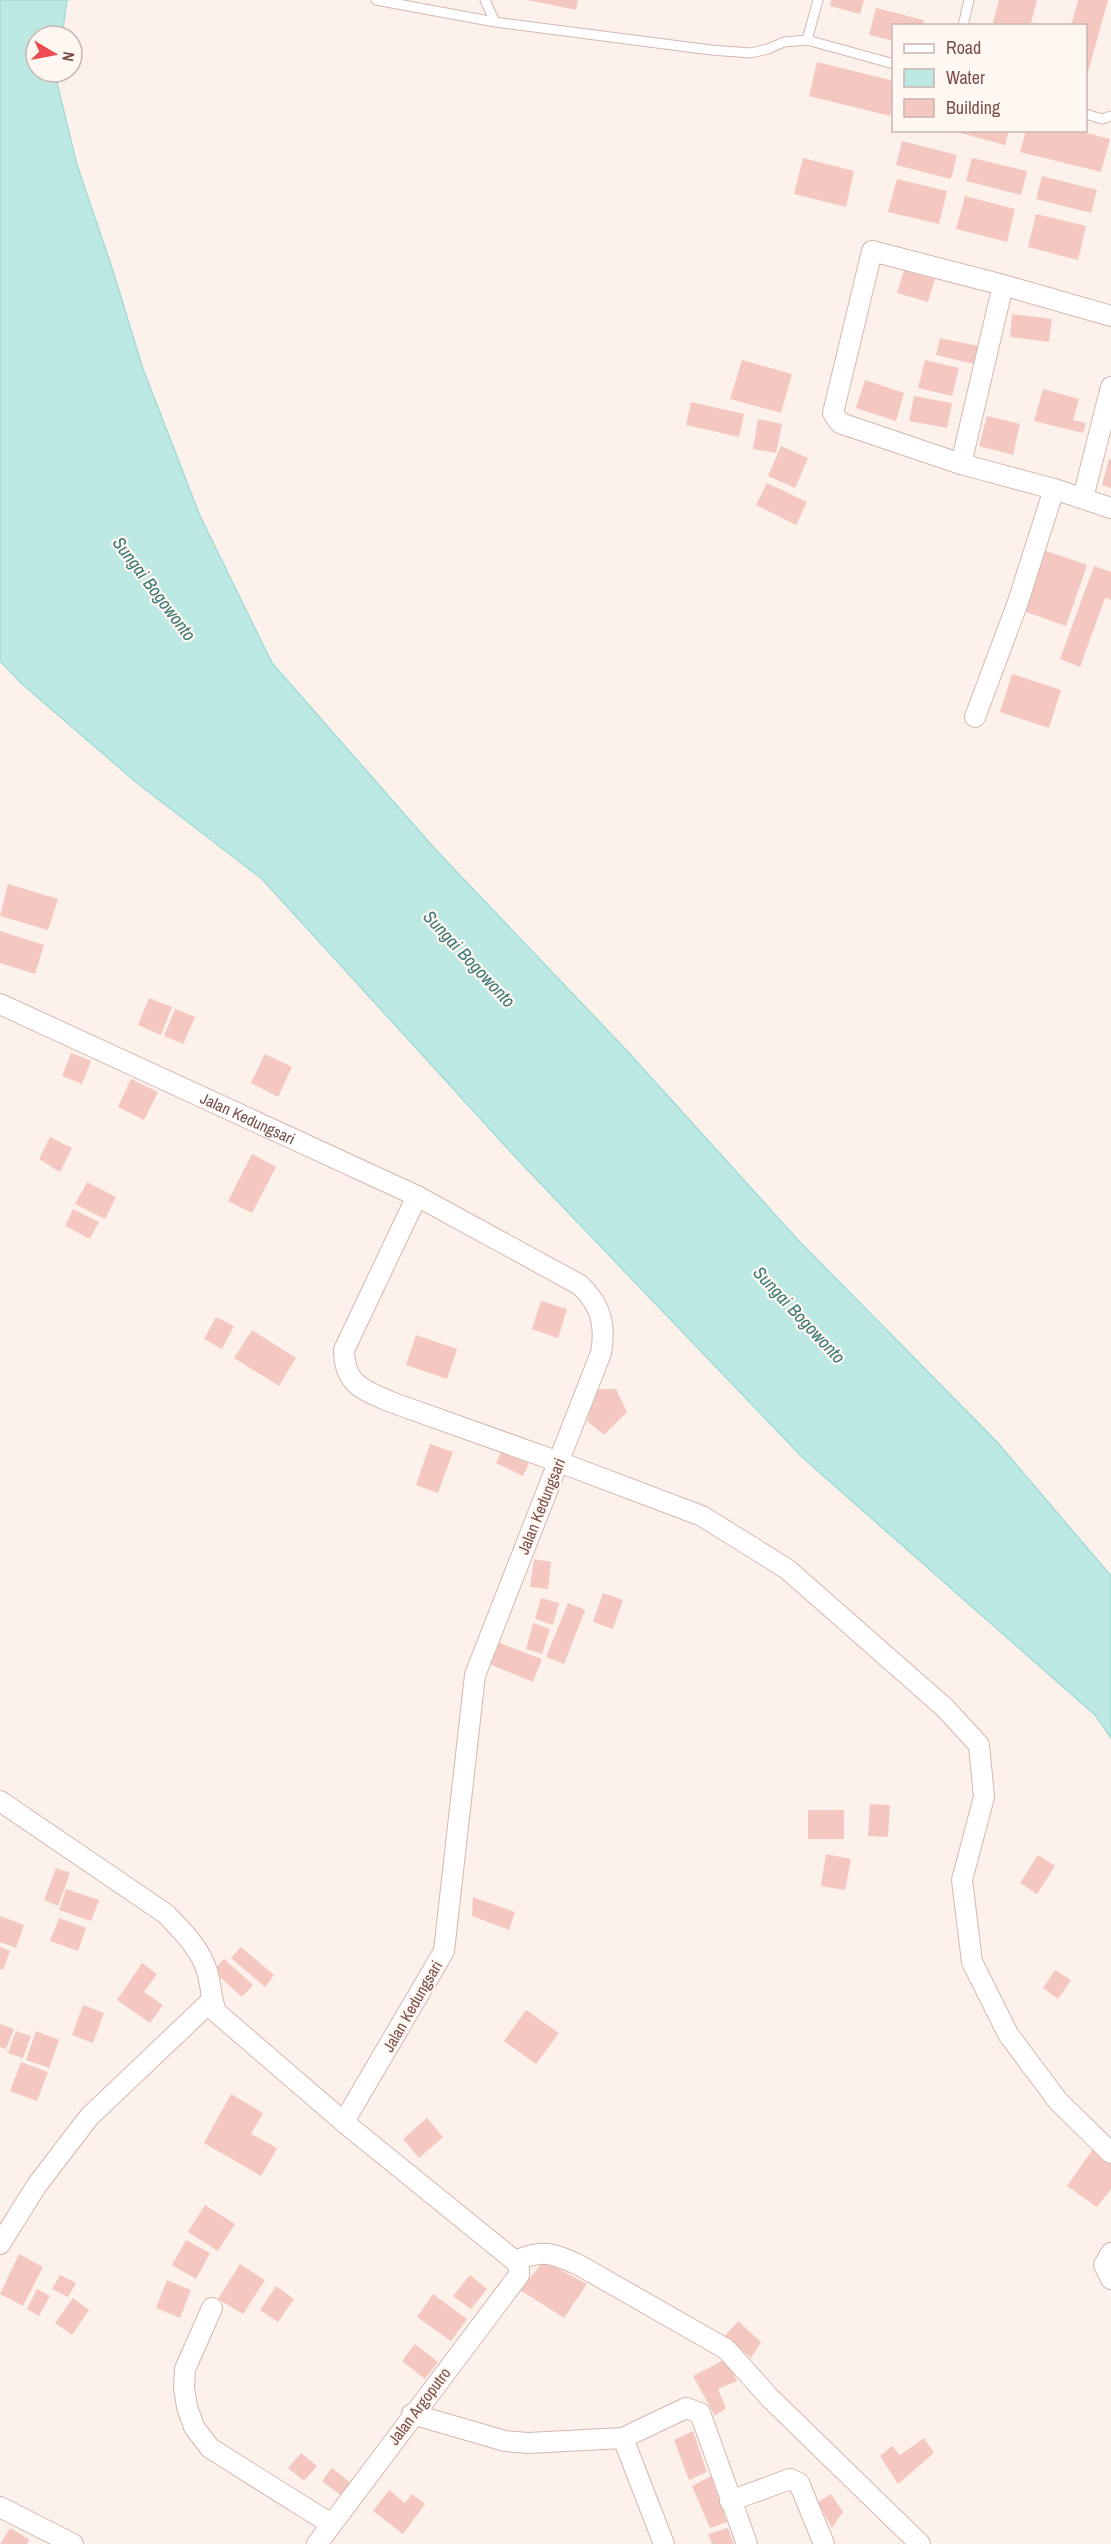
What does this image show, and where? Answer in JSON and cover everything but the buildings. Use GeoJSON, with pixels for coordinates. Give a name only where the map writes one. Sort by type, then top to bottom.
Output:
{"type":"FeatureCollection","features":[{"type":"Feature","properties":{"kind":"street"},"geometry":{"type":"LineString","coordinates":[[1111,316],[872,251],[834,417],[840,423],[962,464],[1054,489],[1111,508]]}},
{"type":"Feature","properties":{"kind":"street"},"geometry":{"type":"LineString","coordinates":[[962,464],[1003,285]]}},
{"type":"Feature","properties":{"kind":"street"},"geometry":{"type":"LineString","coordinates":[[1083,498],[1111,387]]}},
{"type":"Feature","properties":{"kind":"street"},"geometry":{"type":"LineString","coordinates":[[975,717],[1018,602],[1054,489]]}},
{"type":"Feature","properties":{"kind":"street","name":"Jalan Kedungsari"},"geometry":{"type":"LineString","coordinates":[[0,1004],[417,1196],[580,1285],[589,1293],[600,1315],[604,1328],[601,1353],[475,1675],[444,1951],[348,2115],[346,2124]]}},
{"type":"Feature","properties":{"kind":"street"},"geometry":{"type":"LineString","coordinates":[[417,1196],[344,1350],[344,1364],[354,1384],[391,1402],[702,1516],[787,1569],[945,1707],[980,1745],[984,1797],[962,1880],[972,1962],[1014,2042],[1058,2102],[1111,2153]]}},
{"type":"Feature","properties":{"kind":"street"},"geometry":{"type":"LineString","coordinates":[[0,1801],[166,1914],[187,1936],[201,1956],[216,2012],[346,2124],[517,2265],[543,2252],[579,2265],[726,2349],[770,2398],[920,2544]]}},
{"type":"Feature","properties":{"kind":"street"},"geometry":{"type":"LineString","coordinates":[[0,2244],[37,2185],[89,2118],[212,2000]]}},
{"type":"Feature","properties":{"kind":"street"},"geometry":{"type":"LineString","coordinates":[[1111,2253],[1104,2265],[1111,2279]]}},
{"type":"Feature","properties":{"kind":"street","name":"Jalan Argoputro"},"geometry":{"type":"LineString","coordinates":[[317,2544],[412,2414],[516,2280],[517,2265]]}},
{"type":"Feature","properties":{"kind":"street"},"geometry":{"type":"LineString","coordinates":[[212,2308],[185,2369],[187,2408],[194,2427],[210,2448],[331,2524]]}},
{"type":"Feature","properties":{"kind":"street"},"geometry":{"type":"LineString","coordinates":[[412,2414],[506,2441],[528,2443],[623,2438],[686,2408],[700,2413],[747,2544]]}},
{"type":"Feature","properties":{"kind":"street"},"geometry":{"type":"LineString","coordinates":[[623,2438],[664,2544]]}},
{"type":"Feature","properties":{"kind":"street"},"geometry":{"type":"LineString","coordinates":[[730,2501],[790,2479],[795,2480],[799,2483],[824,2544]]}},
{"type":"Feature","properties":{"kind":"street"},"geometry":{"type":"LineString","coordinates":[[0,2507],[73,2544]]}},
{"type":"Feature","properties":{"kind":"lane"},"geometry":{"type":"LineString","coordinates":[[375,0],[495,22],[751,54],[784,42],[807,40],[892,63]]}},
{"type":"Feature","properties":{"kind":"lane"},"geometry":{"type":"LineString","coordinates":[[485,0],[495,22]]}},
{"type":"Feature","properties":{"kind":"lane"},"geometry":{"type":"LineString","coordinates":[[807,40],[818,0]]}},
{"type":"Feature","properties":{"kind":"lane"},"geometry":{"type":"LineString","coordinates":[[963,24],[969,0]]}},
{"type":"Feature","properties":{"kind":"lane"},"geometry":{"type":"LineString","coordinates":[[1087,114],[1102,118],[1111,116]]}},
{"type":"Feature","properties":{"kind":"water","name":"Sungai Bogowonto"},"geometry":{"type":"Polygon","coordinates":[[[0,0],[67,0],[64,24],[24,24],[24,84],[57,84],[77,165],[143,369],[200,516],[272,663],[435,849],[629,1053],[798,1240],[997,1442],[1111,1576],[1111,1738],[1095,1715],[802,1457],[520,1162],[262,879],[137,783],[21,683],[0,661],[0,0]]]}}]}
